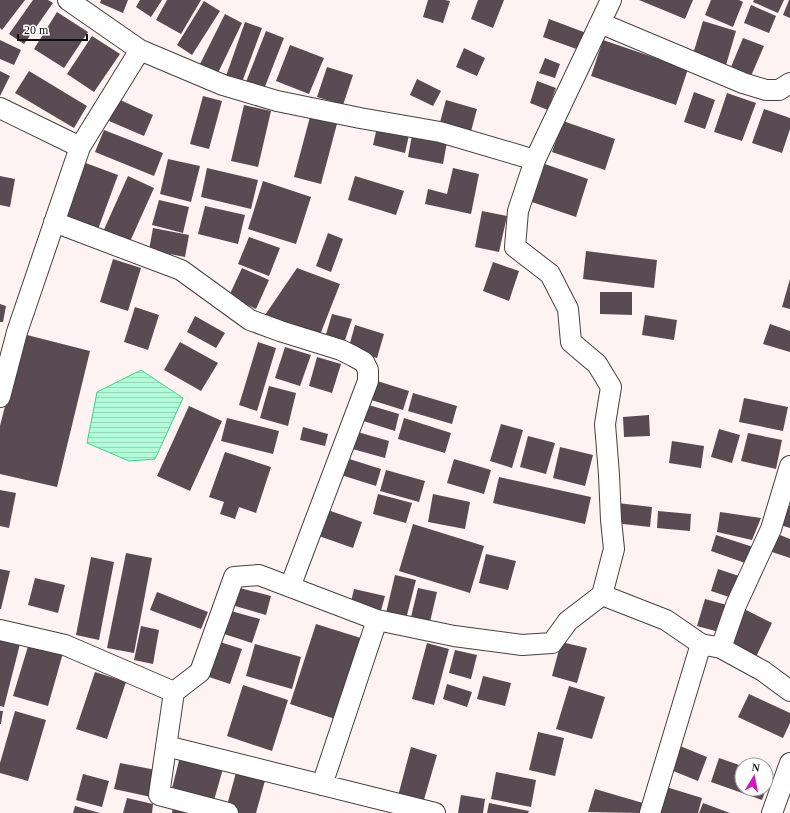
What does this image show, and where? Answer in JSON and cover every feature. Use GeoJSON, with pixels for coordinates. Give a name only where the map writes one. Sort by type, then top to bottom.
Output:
{"type":"FeatureCollection","features":[{"type":"Feature","properties":{"kind":"street"},"geometry":{"type":"LineString","coordinates":[[68,0],[140,50],[223,85],[277,101],[440,132],[535,160]]}},
{"type":"Feature","properties":{"kind":"street"},"geometry":{"type":"LineString","coordinates":[[228,813],[158,804],[174,692],[200,672],[234,577],[259,575],[377,620],[454,636],[522,646],[552,643],[568,621],[602,594],[614,549],[605,424],[611,386],[597,364],[570,342],[568,309],[550,274],[515,247],[518,211],[535,160],[611,0]]}},
{"type":"Feature","properties":{"kind":"street"},"geometry":{"type":"LineString","coordinates":[[600,23],[750,85],[766,90],[779,90],[790,83]]}},
{"type":"Feature","properties":{"kind":"street"},"geometry":{"type":"LineString","coordinates":[[0,397],[17,332],[80,147],[140,50]]}},
{"type":"Feature","properties":{"kind":"street"},"geometry":{"type":"LineString","coordinates":[[0,108],[80,147]]}},
{"type":"Feature","properties":{"kind":"street"},"geometry":{"type":"LineString","coordinates":[[54,222],[181,270],[250,320],[341,350],[364,362],[368,370],[368,380],[290,587]]}},
{"type":"Feature","properties":{"kind":"street"},"geometry":{"type":"LineString","coordinates":[[721,648],[736,605],[771,529],[790,466]]}},
{"type":"Feature","properties":{"kind":"street"},"geometry":{"type":"LineString","coordinates":[[602,594],[666,620],[701,644],[721,648],[764,671],[790,691]]}},
{"type":"Feature","properties":{"kind":"street"},"geometry":{"type":"LineString","coordinates":[[322,785],[377,620]]}},
{"type":"Feature","properties":{"kind":"street"},"geometry":{"type":"LineString","coordinates":[[0,630],[65,645],[174,692]]}},
{"type":"Feature","properties":{"kind":"street"},"geometry":{"type":"LineString","coordinates":[[650,813],[701,644]]}},
{"type":"Feature","properties":{"kind":"street"},"geometry":{"type":"LineString","coordinates":[[166,746],[435,813]]}},
{"type":"Feature","properties":{"kind":"street"},"geometry":{"type":"LineString","coordinates":[[772,813],[790,763]]}},
{"type":"Feature","properties":{"kind":"shaded area"},"geometry":{"type":"Polygon","coordinates":[[[141,370],[183,398],[155,459],[129,461],[87,443],[97,392],[141,370]]]}},
{"type":"Feature","properties":{"kind":"building"},"geometry":{"type":"Polygon","coordinates":[[[0,0],[25,0],[2,30],[0,28],[0,0]]]}},
{"type":"Feature","properties":{"kind":"building"},"geometry":{"type":"Polygon","coordinates":[[[33,0],[48,0],[53,3],[24,44],[9,34],[33,0]]]}},
{"type":"Feature","properties":{"kind":"building"},"geometry":{"type":"Polygon","coordinates":[[[101,0],[128,0],[123,13],[100,3],[101,0]]]}},
{"type":"Feature","properties":{"kind":"building"},"geometry":{"type":"Polygon","coordinates":[[[140,0],[162,0],[151,17],[136,7],[140,0]]]}},
{"type":"Feature","properties":{"kind":"building"},"geometry":{"type":"Polygon","coordinates":[[[167,0],[201,0],[181,34],[156,20],[167,0]]]}},
{"type":"Feature","properties":{"kind":"building"},"geometry":{"type":"Polygon","coordinates":[[[428,0],[450,1],[443,23],[423,17],[428,0]]]}},
{"type":"Feature","properties":{"kind":"building"},"geometry":{"type":"Polygon","coordinates":[[[478,0],[504,0],[493,28],[471,19],[478,0]]]}},
{"type":"Feature","properties":{"kind":"building"},"geometry":{"type":"Polygon","coordinates":[[[639,0],[693,0],[685,19],[639,0]]]}},
{"type":"Feature","properties":{"kind":"building"},"geometry":{"type":"Polygon","coordinates":[[[711,0],[739,0],[743,2],[733,27],[705,15],[711,0]]]}},
{"type":"Feature","properties":{"kind":"building"},"geometry":{"type":"Polygon","coordinates":[[[754,0],[784,0],[778,13],[753,2],[754,0]]]}},
{"type":"Feature","properties":{"kind":"building"},"geometry":{"type":"Polygon","coordinates":[[[790,0],[790,18],[783,15],[790,0]]]}},
{"type":"Feature","properties":{"kind":"building"},"geometry":{"type":"Polygon","coordinates":[[[204,1],[220,11],[192,55],[177,45],[204,1]]]}},
{"type":"Feature","properties":{"kind":"building"},"geometry":{"type":"Polygon","coordinates":[[[751,5],[776,16],[769,33],[744,23],[751,5]]]}},
{"type":"Feature","properties":{"kind":"building"},"geometry":{"type":"Polygon","coordinates":[[[57,12],[88,32],[64,68],[34,49],[57,12]]]}},
{"type":"Feature","properties":{"kind":"building"},"geometry":{"type":"Polygon","coordinates":[[[225,14],[242,23],[217,75],[199,66],[225,14]]]}},
{"type":"Feature","properties":{"kind":"building"},"geometry":{"type":"Polygon","coordinates":[[[549,19],[589,34],[582,51],[543,37],[549,19]]]}},
{"type":"Feature","properties":{"kind":"building"},"geometry":{"type":"Polygon","coordinates":[[[703,21],[736,31],[726,65],[693,54],[703,21]]]}},
{"type":"Feature","properties":{"kind":"building"},"geometry":{"type":"Polygon","coordinates":[[[245,22],[262,28],[241,85],[225,79],[245,22]]]}},
{"type":"Feature","properties":{"kind":"building"},"geometry":{"type":"Polygon","coordinates":[[[266,31],[284,38],[264,89],[246,82],[266,31]]]}},
{"type":"Feature","properties":{"kind":"building"},"geometry":{"type":"Polygon","coordinates":[[[92,36],[120,54],[94,92],[67,74],[92,36]]]}},
{"type":"Feature","properties":{"kind":"building"},"geometry":{"type":"Polygon","coordinates":[[[743,38],[764,46],[751,76],[731,67],[743,38]]]}},
{"type":"Feature","properties":{"kind":"building"},"geometry":{"type":"Polygon","coordinates":[[[0,40],[21,50],[14,65],[0,59],[0,40]]]}},
{"type":"Feature","properties":{"kind":"building"},"geometry":{"type":"Polygon","coordinates":[[[603,40],[688,69],[676,105],[591,76],[603,40]]]}},
{"type":"Feature","properties":{"kind":"building"},"geometry":{"type":"Polygon","coordinates":[[[290,45],[324,58],[309,94],[276,81],[290,45]]]}},
{"type":"Feature","properties":{"kind":"building"},"geometry":{"type":"Polygon","coordinates":[[[464,48],[485,58],[477,76],[456,67],[464,48]]]}},
{"type":"Feature","properties":{"kind":"building"},"geometry":{"type":"Polygon","coordinates":[[[545,58],[560,64],[555,78],[539,73],[545,58]]]}},
{"type":"Feature","properties":{"kind":"building"},"geometry":{"type":"Polygon","coordinates":[[[327,67],[353,75],[343,105],[317,97],[327,67]]]}},
{"type":"Feature","properties":{"kind":"building"},"geometry":{"type":"Polygon","coordinates":[[[0,71],[10,76],[0,96],[0,71]]]}},
{"type":"Feature","properties":{"kind":"building"},"geometry":{"type":"Polygon","coordinates":[[[29,71],[87,106],[74,128],[15,93],[29,71]]]}},
{"type":"Feature","properties":{"kind":"building"},"geometry":{"type":"Polygon","coordinates":[[[417,79],[441,91],[433,106],[410,95],[417,79]]]}},
{"type":"Feature","properties":{"kind":"building"},"geometry":{"type":"Polygon","coordinates":[[[537,81],[556,88],[548,110],[530,103],[537,81]]]}},
{"type":"Feature","properties":{"kind":"building"},"geometry":{"type":"Polygon","coordinates":[[[694,92],[715,100],[705,129],[684,122],[694,92]]]}},
{"type":"Feature","properties":{"kind":"building"},"geometry":{"type":"Polygon","coordinates":[[[727,93],[756,103],[742,141],[714,132],[727,93]]]}},
{"type":"Feature","properties":{"kind":"building"},"geometry":{"type":"Polygon","coordinates":[[[203,96],[222,101],[209,149],[190,144],[203,96]]]}},
{"type":"Feature","properties":{"kind":"building"},"geometry":{"type":"Polygon","coordinates":[[[118,99],[153,115],[144,136],[109,121],[118,99]]]}},
{"type":"Feature","properties":{"kind":"building"},"geometry":{"type":"Polygon","coordinates":[[[446,100],[477,109],[470,135],[439,126],[446,100]]]}},
{"type":"Feature","properties":{"kind":"building"},"geometry":{"type":"Polygon","coordinates":[[[244,105],[271,111],[258,167],[231,161],[244,105]]]}},
{"type":"Feature","properties":{"kind":"building"},"geometry":{"type":"Polygon","coordinates":[[[764,109],[790,118],[790,129],[782,153],[752,143],[764,109]]]}},
{"type":"Feature","properties":{"kind":"building"},"geometry":{"type":"Polygon","coordinates":[[[311,113],[338,120],[321,184],[294,177],[311,113]]]}},
{"type":"Feature","properties":{"kind":"building"},"geometry":{"type":"Polygon","coordinates":[[[563,121],[615,139],[605,170],[552,152],[563,121]]]}},
{"type":"Feature","properties":{"kind":"building"},"geometry":{"type":"Polygon","coordinates":[[[377,127],[409,135],[405,153],[373,145],[377,127]]]}},
{"type":"Feature","properties":{"kind":"building"},"geometry":{"type":"Polygon","coordinates":[[[104,130],[163,153],[154,176],[95,152],[104,130]]]}},
{"type":"Feature","properties":{"kind":"building"},"geometry":{"type":"Polygon","coordinates":[[[412,135],[447,142],[443,164],[408,157],[412,135]]]}},
{"type":"Feature","properties":{"kind":"building"},"geometry":{"type":"Polygon","coordinates":[[[168,159],[200,166],[191,202],[160,194],[168,159]]]}},
{"type":"Feature","properties":{"kind":"building"},"geometry":{"type":"Polygon","coordinates":[[[83,162],[118,175],[97,232],[62,219],[83,162]]]}},
{"type":"Feature","properties":{"kind":"building"},"geometry":{"type":"Polygon","coordinates":[[[542,163],[588,179],[576,217],[529,201],[542,163]]]}},
{"type":"Feature","properties":{"kind":"building"},"geometry":{"type":"Polygon","coordinates":[[[207,168],[258,180],[251,209],[201,197],[207,168]]]}},
{"type":"Feature","properties":{"kind":"building"},"geometry":{"type":"Polygon","coordinates":[[[453,168],[479,174],[471,214],[425,204],[428,189],[447,194],[453,168]]]}},
{"type":"Feature","properties":{"kind":"building"},"geometry":{"type":"Polygon","coordinates":[[[0,176],[15,179],[10,207],[0,205],[0,176]]]}},
{"type":"Feature","properties":{"kind":"building"},"geometry":{"type":"Polygon","coordinates":[[[128,176],[154,188],[128,246],[102,234],[128,176]]]}},
{"type":"Feature","properties":{"kind":"building"},"geometry":{"type":"Polygon","coordinates":[[[355,176],[404,191],[396,215],[348,200],[355,176]]]}},
{"type":"Feature","properties":{"kind":"building"},"geometry":{"type":"Polygon","coordinates":[[[263,181],[311,197],[296,244],[248,229],[263,181]]]}},
{"type":"Feature","properties":{"kind":"building"},"geometry":{"type":"Polygon","coordinates":[[[159,200],[189,207],[183,233],[152,225],[159,200]]]}},
{"type":"Feature","properties":{"kind":"building"},"geometry":{"type":"Polygon","coordinates":[[[205,206],[245,215],[238,244],[198,234],[205,206]]]}},
{"type":"Feature","properties":{"kind":"building"},"geometry":{"type":"Polygon","coordinates":[[[482,211],[507,216],[499,252],[475,247],[482,211]]]}},
{"type":"Feature","properties":{"kind":"building"},"geometry":{"type":"Polygon","coordinates":[[[153,228],[189,235],[185,257],[149,250],[153,228]]]}},
{"type":"Feature","properties":{"kind":"building"},"geometry":{"type":"Polygon","coordinates":[[[328,233],[343,239],[331,272],[316,266],[328,233]]]}},
{"type":"Feature","properties":{"kind":"building"},"geometry":{"type":"Polygon","coordinates":[[[249,237],[280,248],[269,276],[238,264],[249,237]]]}},
{"type":"Feature","properties":{"kind":"building"},"geometry":{"type":"Polygon","coordinates":[[[586,251],[657,260],[654,288],[583,279],[586,251]]]}},
{"type":"Feature","properties":{"kind":"building"},"geometry":{"type":"Polygon","coordinates":[[[113,259],[141,268],[128,311],[100,302],[113,259]]]}},
{"type":"Feature","properties":{"kind":"building"},"geometry":{"type":"Polygon","coordinates":[[[493,262],[519,271],[509,301],[483,291],[493,262]]]}},
{"type":"Feature","properties":{"kind":"building"},"geometry":{"type":"Polygon","coordinates":[[[242,268],[269,280],[256,309],[229,296],[242,268]]]}},
{"type":"Feature","properties":{"kind":"building"},"geometry":{"type":"Polygon","coordinates":[[[297,268],[340,284],[318,340],[263,318],[297,268]]]}},
{"type":"Feature","properties":{"kind":"building"},"geometry":{"type":"Polygon","coordinates":[[[790,279],[790,309],[782,307],[790,279]]]}},
{"type":"Feature","properties":{"kind":"building"},"geometry":{"type":"Polygon","coordinates":[[[600,292],[632,292],[632,315],[600,314],[600,292]]]}},
{"type":"Feature","properties":{"kind":"building"},"geometry":{"type":"Polygon","coordinates":[[[0,304],[6,306],[3,322],[0,322],[0,304]]]}},
{"type":"Feature","properties":{"kind":"building"},"geometry":{"type":"Polygon","coordinates":[[[135,307],[159,315],[148,350],[124,342],[135,307]]]}},
{"type":"Feature","properties":{"kind":"building"},"geometry":{"type":"Polygon","coordinates":[[[332,314],[352,319],[343,346],[324,341],[332,314]]]}},
{"type":"Feature","properties":{"kind":"building"},"geometry":{"type":"Polygon","coordinates":[[[645,315],[677,320],[674,340],[642,335],[645,315]]]}},
{"type":"Feature","properties":{"kind":"building"},"geometry":{"type":"Polygon","coordinates":[[[195,316],[225,333],[216,348],[187,332],[195,316]]]}},
{"type":"Feature","properties":{"kind":"building"},"geometry":{"type":"Polygon","coordinates":[[[770,324],[790,331],[790,352],[763,344],[770,324]]]}},
{"type":"Feature","properties":{"kind":"building"},"geometry":{"type":"Polygon","coordinates":[[[355,325],[384,334],[377,358],[348,350],[355,325]]]}},
{"type":"Feature","properties":{"kind":"building"},"geometry":{"type":"Polygon","coordinates":[[[23,334],[90,351],[57,487],[0,474],[0,426],[23,334]]]}},
{"type":"Feature","properties":{"kind":"building"},"geometry":{"type":"Polygon","coordinates":[[[180,342],[218,363],[201,391],[164,370],[180,342]]]}},
{"type":"Feature","properties":{"kind":"building"},"geometry":{"type":"Polygon","coordinates":[[[258,342],[276,348],[257,411],[239,405],[258,342]]]}},
{"type":"Feature","properties":{"kind":"building"},"geometry":{"type":"Polygon","coordinates":[[[285,347],[311,355],[300,386],[275,378],[285,347]]]}},
{"type":"Feature","properties":{"kind":"building"},"geometry":{"type":"Polygon","coordinates":[[[317,357],[341,364],[332,393],[309,386],[317,357]]]}},
{"type":"Feature","properties":{"kind":"building"},"geometry":{"type":"Polygon","coordinates":[[[371,379],[409,391],[403,410],[365,398],[371,379]]]}},
{"type":"Feature","properties":{"kind":"building"},"geometry":{"type":"Polygon","coordinates":[[[269,386],[296,393],[288,426],[260,418],[269,386]]]}},
{"type":"Feature","properties":{"kind":"building"},"geometry":{"type":"Polygon","coordinates":[[[413,393],[457,406],[452,424],[408,411],[413,393]]]}},
{"type":"Feature","properties":{"kind":"building"},"geometry":{"type":"Polygon","coordinates":[[[744,398],[788,407],[783,431],[739,422],[744,398]]]}},
{"type":"Feature","properties":{"kind":"building"},"geometry":{"type":"Polygon","coordinates":[[[362,403],[399,414],[395,431],[357,419],[362,403]]]}},
{"type":"Feature","properties":{"kind":"building"},"geometry":{"type":"Polygon","coordinates":[[[189,406],[222,421],[190,491],[157,476],[189,406]]]}},
{"type":"Feature","properties":{"kind":"building"},"geometry":{"type":"Polygon","coordinates":[[[649,415],[650,436],[624,437],[623,417],[649,415]]]}},
{"type":"Feature","properties":{"kind":"building"},"geometry":{"type":"Polygon","coordinates":[[[227,418],[279,431],[273,454],[221,441],[227,418]]]}},
{"type":"Feature","properties":{"kind":"building"},"geometry":{"type":"Polygon","coordinates":[[[404,418],[451,433],[445,453],[398,439],[404,418]]]}},
{"type":"Feature","properties":{"kind":"building"},"geometry":{"type":"Polygon","coordinates":[[[501,424],[523,430],[512,468],[490,461],[501,424]]]}},
{"type":"Feature","properties":{"kind":"building"},"geometry":{"type":"Polygon","coordinates":[[[303,427],[328,434],[325,446],[300,440],[303,427]]]}},
{"type":"Feature","properties":{"kind":"building"},"geometry":{"type":"Polygon","coordinates":[[[719,429],[740,435],[732,463],[711,457],[719,429]]]}},
{"type":"Feature","properties":{"kind":"building"},"geometry":{"type":"Polygon","coordinates":[[[354,431],[389,441],[385,458],[349,448],[354,431]]]}},
{"type":"Feature","properties":{"kind":"building"},"geometry":{"type":"Polygon","coordinates":[[[748,433],[782,440],[776,469],[741,461],[748,433]]]}},
{"type":"Feature","properties":{"kind":"building"},"geometry":{"type":"Polygon","coordinates":[[[528,436],[555,443],[546,474],[520,467],[528,436]]]}},
{"type":"Feature","properties":{"kind":"building"},"geometry":{"type":"Polygon","coordinates":[[[672,441],[704,446],[701,468],[669,463],[672,441]]]}},
{"type":"Feature","properties":{"kind":"building"},"geometry":{"type":"Polygon","coordinates":[[[560,447],[593,455],[585,486],[553,478],[560,447]]]}},
{"type":"Feature","properties":{"kind":"building"},"geometry":{"type":"Polygon","coordinates":[[[225,452],[271,467],[256,513],[239,507],[235,519],[220,514],[224,502],[209,497],[225,452]]]}},
{"type":"Feature","properties":{"kind":"building"},"geometry":{"type":"Polygon","coordinates":[[[343,457],[381,469],[376,486],[338,474],[343,457]]]}},
{"type":"Feature","properties":{"kind":"building"},"geometry":{"type":"Polygon","coordinates":[[[454,459],[491,470],[484,494],[447,483],[454,459]]]}},
{"type":"Feature","properties":{"kind":"building"},"geometry":{"type":"Polygon","coordinates":[[[386,470],[425,481],[419,502],[380,491],[386,470]]]}},
{"type":"Feature","properties":{"kind":"building"},"geometry":{"type":"Polygon","coordinates":[[[499,477],[591,497],[585,524],[493,503],[499,477]]]}},
{"type":"Feature","properties":{"kind":"building"},"geometry":{"type":"Polygon","coordinates":[[[0,490],[16,493],[9,528],[0,526],[0,490]]]}},
{"type":"Feature","properties":{"kind":"building"},"geometry":{"type":"Polygon","coordinates":[[[378,494],[412,503],[406,523],[373,514],[378,494]]]}},
{"type":"Feature","properties":{"kind":"building"},"geometry":{"type":"Polygon","coordinates":[[[433,494],[470,502],[465,529],[428,522],[433,494]]]}},
{"type":"Feature","properties":{"kind":"building"},"geometry":{"type":"Polygon","coordinates":[[[617,503],[652,507],[650,527],[614,523],[617,503]]]}},
{"type":"Feature","properties":{"kind":"building"},"geometry":{"type":"Polygon","coordinates":[[[783,504],[790,506],[790,528],[777,524],[783,504]]]}},
{"type":"Feature","properties":{"kind":"building"},"geometry":{"type":"Polygon","coordinates":[[[325,509],[362,522],[353,548],[316,535],[325,509]]]}},
{"type":"Feature","properties":{"kind":"building"},"geometry":{"type":"Polygon","coordinates":[[[658,511],[691,514],[690,531],[657,528],[658,511]]]}},
{"type":"Feature","properties":{"kind":"building"},"geometry":{"type":"Polygon","coordinates":[[[720,512],[761,518],[752,540],[717,532],[720,512]]]}},
{"type":"Feature","properties":{"kind":"building"},"geometry":{"type":"Polygon","coordinates":[[[413,524],[484,546],[470,593],[399,571],[413,524]]]}},
{"type":"Feature","properties":{"kind":"building"},"geometry":{"type":"Polygon","coordinates":[[[775,533],[790,539],[790,558],[769,551],[775,533]]]}},
{"type":"Feature","properties":{"kind":"building"},"geometry":{"type":"Polygon","coordinates":[[[716,535],[753,547],[748,564],[711,551],[716,535]]]}},
{"type":"Feature","properties":{"kind":"building"},"geometry":{"type":"Polygon","coordinates":[[[126,553],[152,558],[134,653],[107,648],[126,553]]]}},
{"type":"Feature","properties":{"kind":"building"},"geometry":{"type":"Polygon","coordinates":[[[486,554],[516,561],[508,590],[479,583],[486,554]]]}},
{"type":"Feature","properties":{"kind":"building"},"geometry":{"type":"Polygon","coordinates":[[[91,557],[114,562],[99,640],[76,635],[91,557]]]}},
{"type":"Feature","properties":{"kind":"building"},"geometry":{"type":"Polygon","coordinates":[[[0,569],[10,571],[1,609],[0,609],[0,569]]]}},
{"type":"Feature","properties":{"kind":"building"},"geometry":{"type":"Polygon","coordinates":[[[718,569],[739,576],[732,598],[711,591],[718,569]]]}},
{"type":"Feature","properties":{"kind":"building"},"geometry":{"type":"Polygon","coordinates":[[[395,575],[416,580],[406,619],[386,613],[395,575]]]}},
{"type":"Feature","properties":{"kind":"building"},"geometry":{"type":"Polygon","coordinates":[[[35,578],[65,585],[58,613],[28,605],[35,578]]]}},
{"type":"Feature","properties":{"kind":"building"},"geometry":{"type":"Polygon","coordinates":[[[240,588],[271,596],[266,615],[235,606],[240,588]]]}},
{"type":"Feature","properties":{"kind":"building"},"geometry":{"type":"Polygon","coordinates":[[[418,588],[437,592],[430,622],[411,617],[418,588]]]}},
{"type":"Feature","properties":{"kind":"building"},"geometry":{"type":"Polygon","coordinates":[[[354,589],[385,596],[380,614],[350,606],[354,589]]]}},
{"type":"Feature","properties":{"kind":"building"},"geometry":{"type":"Polygon","coordinates":[[[157,592],[208,612],[201,629],[150,610],[157,592]]]}},
{"type":"Feature","properties":{"kind":"building"},"geometry":{"type":"Polygon","coordinates":[[[705,599],[727,605],[719,632],[697,626],[705,599]]]}},
{"type":"Feature","properties":{"kind":"building"},"geometry":{"type":"Polygon","coordinates":[[[742,608],[772,623],[755,659],[724,644],[742,608]]]}},
{"type":"Feature","properties":{"kind":"building"},"geometry":{"type":"Polygon","coordinates":[[[231,611],[260,619],[252,643],[224,634],[231,611]]]}},
{"type":"Feature","properties":{"kind":"building"},"geometry":{"type":"Polygon","coordinates":[[[316,624],[364,639],[338,720],[290,704],[316,624]]]}},
{"type":"Feature","properties":{"kind":"building"},"geometry":{"type":"Polygon","coordinates":[[[141,626],[159,630],[153,664],[134,660],[141,626]]]}},
{"type":"Feature","properties":{"kind":"building"},"geometry":{"type":"Polygon","coordinates":[[[0,639],[20,644],[4,707],[0,706],[0,639]]]}},
{"type":"Feature","properties":{"kind":"building"},"geometry":{"type":"Polygon","coordinates":[[[220,642],[242,649],[230,684],[209,677],[220,642]]]}},
{"type":"Feature","properties":{"kind":"building"},"geometry":{"type":"Polygon","coordinates":[[[561,642],[587,648],[577,683],[552,676],[561,642]]]}},
{"type":"Feature","properties":{"kind":"building"},"geometry":{"type":"Polygon","coordinates":[[[29,643],[63,653],[48,706],[13,696],[29,643]]]}},
{"type":"Feature","properties":{"kind":"building"},"geometry":{"type":"Polygon","coordinates":[[[427,643],[449,649],[434,705],[412,699],[427,643]]]}},
{"type":"Feature","properties":{"kind":"building"},"geometry":{"type":"Polygon","coordinates":[[[255,644],[301,657],[292,689],[246,676],[255,644]]]}},
{"type":"Feature","properties":{"kind":"building"},"geometry":{"type":"Polygon","coordinates":[[[455,650],[477,655],[471,679],[449,673],[455,650]]]}},
{"type":"Feature","properties":{"kind":"building"},"geometry":{"type":"Polygon","coordinates":[[[95,672],[126,682],[107,739],[76,729],[95,672]]]}},
{"type":"Feature","properties":{"kind":"building"},"geometry":{"type":"Polygon","coordinates":[[[483,676],[511,683],[505,706],[477,699],[483,676]]]}},
{"type":"Feature","properties":{"kind":"building"},"geometry":{"type":"Polygon","coordinates":[[[447,684],[472,692],[467,707],[443,699],[447,684]]]}},
{"type":"Feature","properties":{"kind":"building"},"geometry":{"type":"Polygon","coordinates":[[[243,685],[288,700],[272,751],[227,736],[243,685]]]}},
{"type":"Feature","properties":{"kind":"building"},"geometry":{"type":"Polygon","coordinates":[[[569,686],[605,697],[592,739],[556,729],[569,686]]]}},
{"type":"Feature","properties":{"kind":"building"},"geometry":{"type":"Polygon","coordinates":[[[749,694],[790,713],[790,723],[783,738],[738,717],[749,694]]]}},
{"type":"Feature","properties":{"kind":"building"},"geometry":{"type":"Polygon","coordinates":[[[0,711],[3,711],[1,724],[0,724],[0,711]]]}},
{"type":"Feature","properties":{"kind":"building"},"geometry":{"type":"Polygon","coordinates":[[[15,711],[46,720],[28,781],[0,773],[0,763],[15,711]]]}},
{"type":"Feature","properties":{"kind":"building"},"geometry":{"type":"Polygon","coordinates":[[[538,732],[564,738],[555,776],[529,770],[538,732]]]}},
{"type":"Feature","properties":{"kind":"building"},"geometry":{"type":"Polygon","coordinates":[[[675,744],[707,757],[698,781],[666,768],[675,744]]]}},
{"type":"Feature","properties":{"kind":"building"},"geometry":{"type":"Polygon","coordinates":[[[411,747],[437,755],[423,803],[398,796],[411,747]]]}},
{"type":"Feature","properties":{"kind":"building"},"geometry":{"type":"Polygon","coordinates":[[[181,753],[224,765],[213,804],[171,792],[181,753]]]}},
{"type":"Feature","properties":{"kind":"building"},"geometry":{"type":"Polygon","coordinates":[[[719,758],[734,763],[734,790],[711,782],[719,758]]]}},
{"type":"Feature","properties":{"kind":"building"},"geometry":{"type":"Polygon","coordinates":[[[120,763],[156,770],[151,797],[114,789],[120,763]]]}},
{"type":"Feature","properties":{"kind":"building"},"geometry":{"type":"Polygon","coordinates":[[[237,769],[266,777],[256,813],[240,813],[226,809],[237,769]]]}},
{"type":"Feature","properties":{"kind":"building"},"geometry":{"type":"Polygon","coordinates":[[[496,772],[536,780],[531,807],[491,799],[496,772]]]}},
{"type":"Feature","properties":{"kind":"building"},"geometry":{"type":"Polygon","coordinates":[[[83,774],[109,781],[102,807],[76,800],[83,774]]]}},
{"type":"Feature","properties":{"kind":"building"},"geometry":{"type":"Polygon","coordinates":[[[663,786],[702,798],[698,813],[655,813],[663,786]]]}},
{"type":"Feature","properties":{"kind":"building"},"geometry":{"type":"Polygon","coordinates":[[[595,789],[643,803],[640,813],[588,812],[595,789]]]}},
{"type":"Feature","properties":{"kind":"building"},"geometry":{"type":"Polygon","coordinates":[[[461,795],[485,799],[483,813],[458,813],[461,795]]]}},
{"type":"Feature","properties":{"kind":"building"},"geometry":{"type":"Polygon","coordinates":[[[754,797],[763,797],[762,800],[754,797]]]}},
{"type":"Feature","properties":{"kind":"building"},"geometry":{"type":"Polygon","coordinates":[[[127,798],[153,804],[152,813],[123,813],[127,798]]]}},
{"type":"Feature","properties":{"kind":"building"},"geometry":{"type":"Polygon","coordinates":[[[489,803],[529,811],[528,813],[487,813],[489,803]]]}},
{"type":"Feature","properties":{"kind":"building"},"geometry":{"type":"Polygon","coordinates":[[[703,803],[730,813],[699,813],[703,803]]]}},
{"type":"Feature","properties":{"kind":"building"},"geometry":{"type":"Polygon","coordinates":[[[75,806],[100,813],[73,813],[75,806]]]}},
{"type":"Feature","properties":{"kind":"building"},"geometry":{"type":"Polygon","coordinates":[[[173,807],[195,813],[172,813],[173,807]]]}}]}
